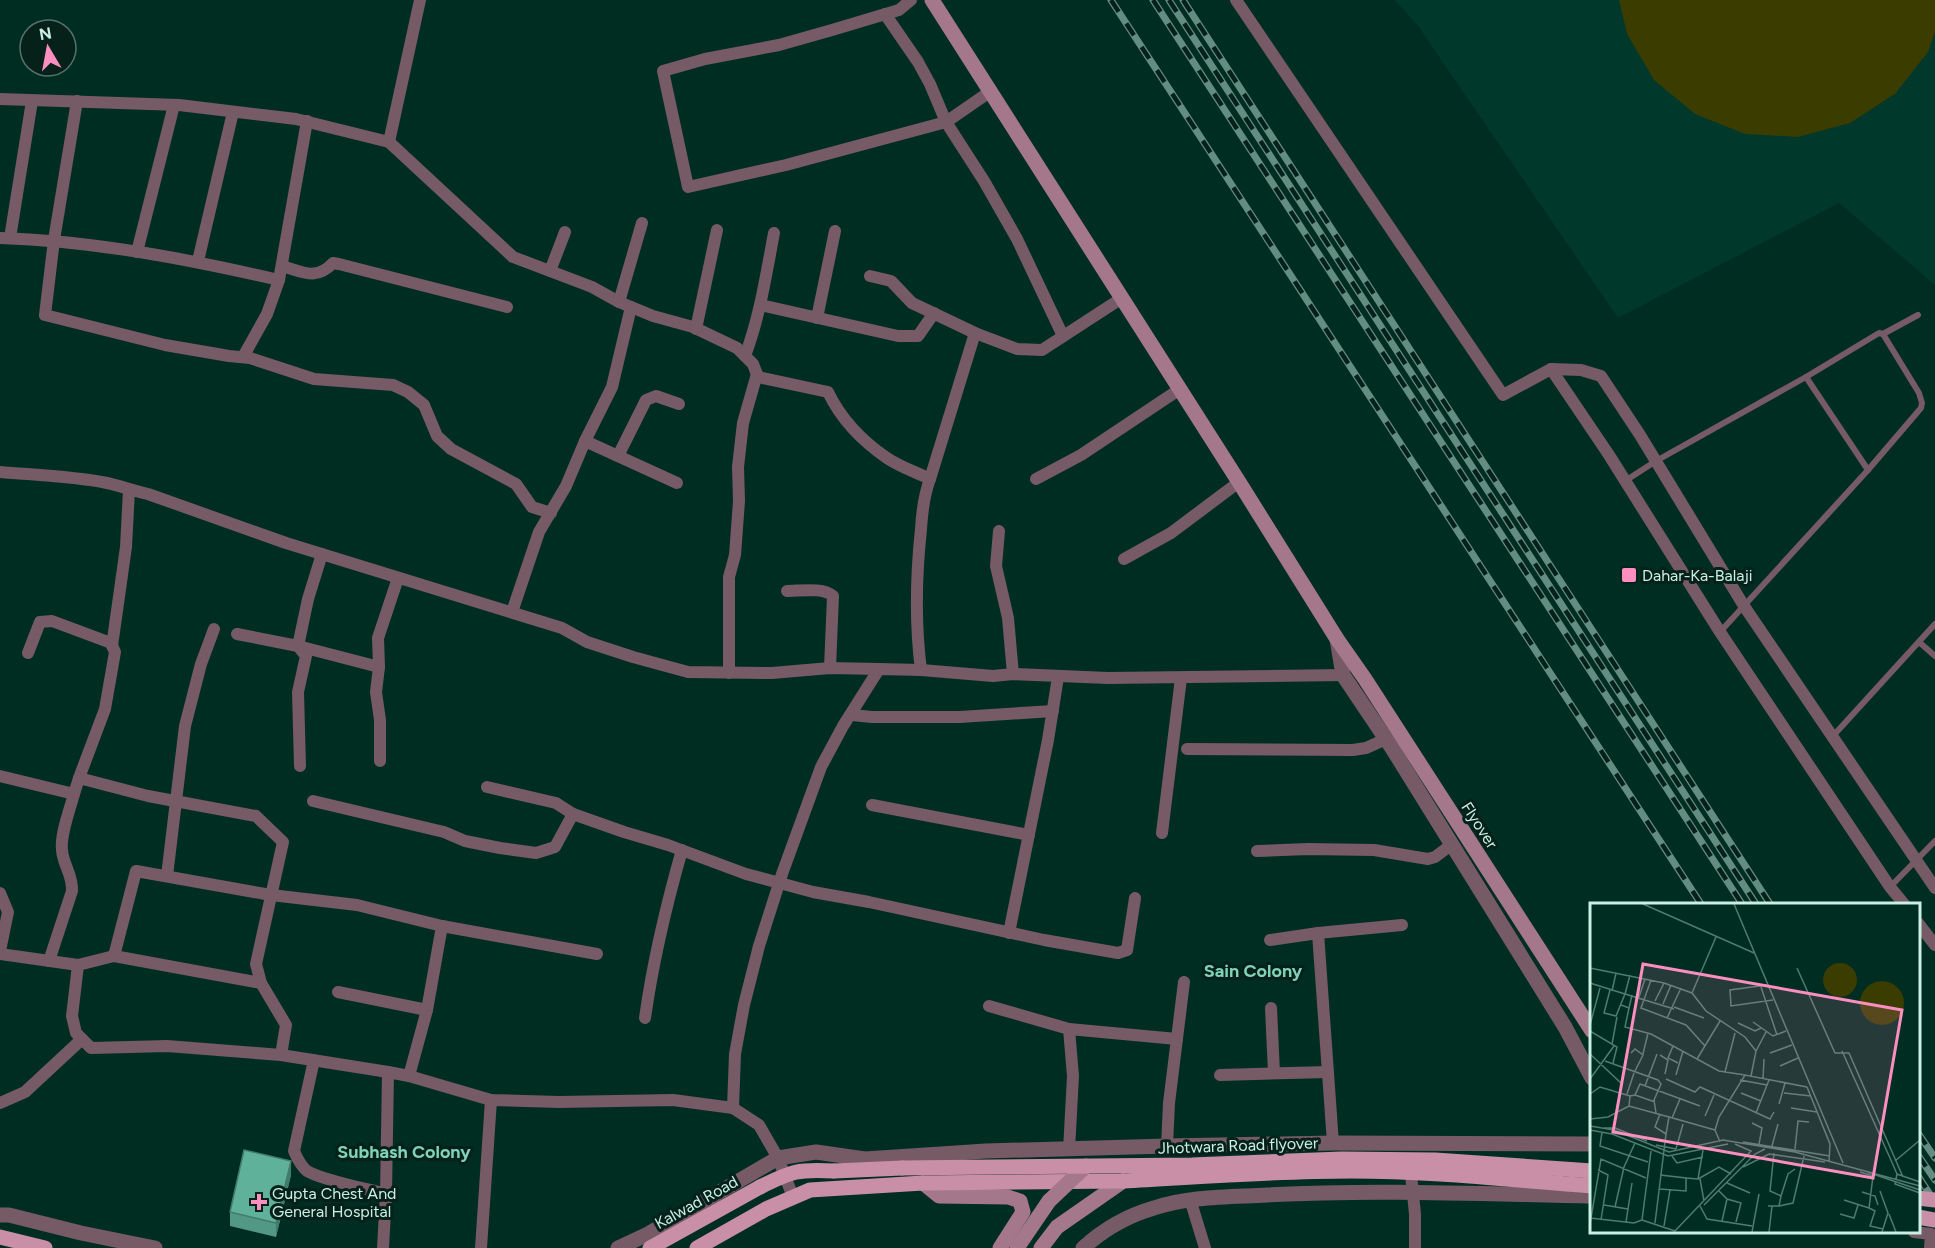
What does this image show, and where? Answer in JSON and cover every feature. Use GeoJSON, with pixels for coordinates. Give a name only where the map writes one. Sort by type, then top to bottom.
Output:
{"type":"FeatureCollection","features":[{"type":"Feature","properties":{"kind":"main road","name":"Flyover"},"geometry":{"type":"LineString","coordinates":[[932,0],[1337,639],[1590,1028]]}},
{"type":"Feature","properties":{"kind":"main road","name":"Jhotwara Road flyover"},"geometry":{"type":"LineString","coordinates":[[834,1170],[1192,1165],[1366,1159],[1435,1160],[1590,1172]]}},
{"type":"Feature","properties":{"kind":"main road"},"geometry":{"type":"LineString","coordinates":[[1017,1248],[1049,1201],[1086,1166]]}},
{"type":"Feature","properties":{"kind":"main road","name":"Kalwad Road"},"geometry":{"type":"LineString","coordinates":[[650,1248],[788,1173],[803,1170],[834,1170]]}},
{"type":"Feature","properties":{"kind":"main road","name":"Jhotwara Road flyover"},"geometry":{"type":"LineString","coordinates":[[697,1248],[766,1209],[810,1190],[833,1187],[923,1183],[1123,1181],[1264,1173],[1352,1171],[1453,1175],[1590,1186]]}},
{"type":"Feature","properties":{"kind":"main road"},"geometry":{"type":"LineString","coordinates":[[1041,1248],[1057,1227],[1123,1181]]}},
{"type":"Feature","properties":{"kind":"main road"},"geometry":{"type":"LineString","coordinates":[[923,1183],[939,1196],[1008,1197],[1020,1201],[1023,1212],[1000,1248]]}},
{"type":"Feature","properties":{"kind":"main road"},"geometry":{"type":"LineString","coordinates":[[1920,1198],[1935,1200]]}},
{"type":"Feature","properties":{"kind":"main road"},"geometry":{"type":"LineString","coordinates":[[1920,1217],[1935,1220]]}},
{"type":"Feature","properties":{"kind":"main road"},"geometry":{"type":"LineString","coordinates":[[0,1237],[45,1248]]}},
{"type":"Feature","properties":{"kind":"street"},"geometry":{"type":"LineString","coordinates":[[388,142],[420,0]]}},
{"type":"Feature","properties":{"kind":"street"},"geometry":{"type":"LineString","coordinates":[[911,0],[899,10],[779,45],[705,59],[663,71],[688,187],[786,165],[946,122],[990,91]]}},
{"type":"Feature","properties":{"kind":"street"},"geometry":{"type":"LineString","coordinates":[[1236,0],[1503,395],[1551,369],[1581,370],[1601,376],[1656,461],[1744,606],[1935,888]]}},
{"type":"Feature","properties":{"kind":"street"},"geometry":{"type":"LineString","coordinates":[[885,14],[926,77],[946,122],[984,181],[1017,239],[1063,336]]}},
{"type":"Feature","properties":{"kind":"street"},"geometry":{"type":"LineString","coordinates":[[0,99],[174,105],[307,121],[388,142],[513,256],[592,287],[625,305],[696,329],[737,348],[753,364],[758,377],[828,392],[836,408],[855,432],[888,459],[930,479]]}},
{"type":"Feature","properties":{"kind":"street"},"geometry":{"type":"LineString","coordinates":[[32,101],[5,238],[54,240],[198,261],[279,280]]}},
{"type":"Feature","properties":{"kind":"street"},"geometry":{"type":"LineString","coordinates":[[77,101],[54,240],[45,315],[165,345],[250,358],[314,379],[393,385],[408,392],[424,405],[437,436],[451,449],[516,484],[532,507],[551,513]]}},
{"type":"Feature","properties":{"kind":"street"},"geometry":{"type":"LineString","coordinates":[[137,252],[174,105]]}},
{"type":"Feature","properties":{"kind":"street"},"geometry":{"type":"LineString","coordinates":[[198,261],[232,112]]}},
{"type":"Feature","properties":{"kind":"street"},"geometry":{"type":"LineString","coordinates":[[243,357],[267,314],[279,280],[307,121]]}},
{"type":"Feature","properties":{"kind":"street"},"geometry":{"type":"LineString","coordinates":[[512,612],[539,532],[566,486],[612,387],[625,305],[642,223]]}},
{"type":"Feature","properties":{"kind":"street"},"geometry":{"type":"LineString","coordinates":[[696,329],[717,230]]}},
{"type":"Feature","properties":{"kind":"street"},"geometry":{"type":"LineString","coordinates":[[817,318],[835,231]]}},
{"type":"Feature","properties":{"kind":"street"},"geometry":{"type":"LineString","coordinates":[[550,271],[565,232]]}},
{"type":"Feature","properties":{"kind":"street"},"geometry":{"type":"LineString","coordinates":[[745,356],[761,305],[774,233]]}},
{"type":"Feature","properties":{"kind":"street"},"geometry":{"type":"LineString","coordinates":[[282,266],[314,276],[326,271],[333,263],[339,264],[507,307]]}},
{"type":"Feature","properties":{"kind":"street"},"geometry":{"type":"LineString","coordinates":[[870,276],[891,281],[912,303],[975,333],[1017,349],[1042,350],[1122,297]]}},
{"type":"Feature","properties":{"kind":"street"},"geometry":{"type":"LineString","coordinates":[[761,305],[898,336],[918,336],[934,313]]}},
{"type":"Feature","properties":{"kind":"street"},"geometry":{"type":"LineString","coordinates":[[921,670],[916,593],[924,500],[975,333]]}},
{"type":"Feature","properties":{"kind":"street"},"geometry":{"type":"LineString","coordinates":[[1551,369],[1720,632],[1890,887],[1903,903]]}},
{"type":"Feature","properties":{"kind":"street"},"geometry":{"type":"LineString","coordinates":[[729,673],[729,577],[735,555],[739,501],[738,467],[743,423],[757,374]]}},
{"type":"Feature","properties":{"kind":"street"},"geometry":{"type":"LineString","coordinates":[[1036,479],[1081,455],[1180,389]]}},
{"type":"Feature","properties":{"kind":"street"},"geometry":{"type":"LineString","coordinates":[[618,456],[646,400],[656,396],[679,404]]}},
{"type":"Feature","properties":{"kind":"street"},"geometry":{"type":"LineString","coordinates":[[585,441],[677,483]]}},
{"type":"Feature","properties":{"kind":"street"},"geometry":{"type":"LineString","coordinates":[[0,472],[109,483],[148,494],[322,554],[562,628],[587,642],[687,672],[772,673],[830,668],[1058,677],[1181,678],[1343,675]]}},
{"type":"Feature","properties":{"kind":"street"},"geometry":{"type":"LineString","coordinates":[[1124,559],[1171,533],[1239,482]]}},
{"type":"Feature","properties":{"kind":"street"},"geometry":{"type":"LineString","coordinates":[[112,646],[126,547],[129,490]]}},
{"type":"Feature","properties":{"kind":"street"},"geometry":{"type":"LineString","coordinates":[[999,531],[996,566],[1008,618],[1013,674]]}},
{"type":"Feature","properties":{"kind":"street"},"geometry":{"type":"LineString","coordinates":[[298,646],[308,599],[322,554]]}},
{"type":"Feature","properties":{"kind":"street"},"geometry":{"type":"LineString","coordinates":[[380,761],[380,720],[376,692],[379,667],[378,638],[398,578]]}},
{"type":"Feature","properties":{"kind":"street"},"geometry":{"type":"LineString","coordinates":[[787,591],[823,592],[833,596],[830,668]]}},
{"type":"Feature","properties":{"kind":"street"},"geometry":{"type":"LineString","coordinates":[[28,653],[40,622],[52,621],[111,643],[116,652],[105,709],[79,778],[61,846],[63,859],[72,879],[72,891],[49,961]]}},
{"type":"Feature","properties":{"kind":"street"},"geometry":{"type":"LineString","coordinates":[[167,876],[185,726],[201,664],[214,629]]}},
{"type":"Feature","properties":{"kind":"street"},"geometry":{"type":"LineString","coordinates":[[237,634],[298,646],[379,667]]}},
{"type":"Feature","properties":{"kind":"street"},"geometry":{"type":"LineString","coordinates":[[1337,639],[1343,675],[1386,738],[1565,1027],[1590,1074]]}},
{"type":"Feature","properties":{"kind":"street"},"geometry":{"type":"LineString","coordinates":[[298,646],[306,656],[298,692],[300,766]]}},
{"type":"Feature","properties":{"kind":"street"},"geometry":{"type":"LineString","coordinates":[[733,1108],[735,1054],[744,1005],[759,946],[779,883],[822,767],[843,726],[879,669]]}},
{"type":"Feature","properties":{"kind":"street"},"geometry":{"type":"LineString","coordinates":[[1010,933],[1058,677]]}},
{"type":"Feature","properties":{"kind":"street"},"geometry":{"type":"LineString","coordinates":[[1161,834],[1181,678]]}},
{"type":"Feature","properties":{"kind":"street"},"geometry":{"type":"LineString","coordinates":[[852,715],[960,717],[1053,711]]}},
{"type":"Feature","properties":{"kind":"street"},"geometry":{"type":"LineString","coordinates":[[1187,749],[1353,750],[1366,748],[1386,738]]}},
{"type":"Feature","properties":{"kind":"street"},"geometry":{"type":"LineString","coordinates":[[0,776],[74,794]]}},
{"type":"Feature","properties":{"kind":"street"},"geometry":{"type":"LineString","coordinates":[[79,778],[148,796],[256,816],[283,842],[256,964],[261,983],[286,1025],[281,1055]]}},
{"type":"Feature","properties":{"kind":"street"},"geometry":{"type":"LineString","coordinates":[[487,787],[556,803],[573,813],[624,832],[682,850],[746,874],[813,892],[1010,933],[1123,953],[1127,950],[1135,898]]}},
{"type":"Feature","properties":{"kind":"street"},"geometry":{"type":"LineString","coordinates":[[313,801],[444,832],[465,841],[536,853],[555,847],[573,813]]}},
{"type":"Feature","properties":{"kind":"street"},"geometry":{"type":"LineString","coordinates":[[872,805],[1029,835]]}},
{"type":"Feature","properties":{"kind":"street"},"geometry":{"type":"LineString","coordinates":[[1257,851],[1374,850],[1428,859],[1435,857],[1451,845]]}},
{"type":"Feature","properties":{"kind":"street"},"geometry":{"type":"LineString","coordinates":[[645,1018],[657,945],[682,850]]}},
{"type":"Feature","properties":{"kind":"street"},"geometry":{"type":"LineString","coordinates":[[114,956],[136,871],[271,895],[357,905],[442,926],[597,954]]}},
{"type":"Feature","properties":{"kind":"street"},"geometry":{"type":"LineString","coordinates":[[0,893],[8,912],[0,953],[78,964],[114,956],[261,983]]}},
{"type":"Feature","properties":{"kind":"street"},"geometry":{"type":"LineString","coordinates":[[1270,940],[1402,925]]}},
{"type":"Feature","properties":{"kind":"street"},"geometry":{"type":"LineString","coordinates":[[409,1076],[427,1010],[442,926]]}},
{"type":"Feature","properties":{"kind":"street"},"geometry":{"type":"LineString","coordinates":[[1920,926],[1935,945]]}},
{"type":"Feature","properties":{"kind":"street"},"geometry":{"type":"LineString","coordinates":[[1318,933],[1333,1143]]}},
{"type":"Feature","properties":{"kind":"street"},"geometry":{"type":"LineString","coordinates":[[78,964],[72,1016],[76,1033],[91,1048],[167,1047],[281,1055],[409,1076],[491,1100],[559,1102],[672,1100],[733,1108],[759,1125],[778,1158],[793,1197]]}},
{"type":"Feature","properties":{"kind":"street"},"geometry":{"type":"LineString","coordinates":[[1167,1146],[1184,982]]}},
{"type":"Feature","properties":{"kind":"street"},"geometry":{"type":"LineString","coordinates":[[338,992],[427,1010]]}},
{"type":"Feature","properties":{"kind":"street"},"geometry":{"type":"LineString","coordinates":[[990,1006],[1069,1029],[1177,1039]]}},
{"type":"Feature","properties":{"kind":"street"},"geometry":{"type":"LineString","coordinates":[[1271,1008],[1274,1073]]}},
{"type":"Feature","properties":{"kind":"street"},"geometry":{"type":"LineString","coordinates":[[1069,1029],[1073,1076],[1070,1150]]}},
{"type":"Feature","properties":{"kind":"street"},"geometry":{"type":"LineString","coordinates":[[0,1103],[25,1092],[82,1039]]}},
{"type":"Feature","properties":{"kind":"street"},"geometry":{"type":"LineString","coordinates":[[314,1060],[294,1151],[299,1162],[307,1171],[319,1176],[386,1194]]}},
{"type":"Feature","properties":{"kind":"street"},"geometry":{"type":"LineString","coordinates":[[383,1248],[388,1072]]}},
{"type":"Feature","properties":{"kind":"street"},"geometry":{"type":"LineString","coordinates":[[1220,1075],[1328,1072]]}},
{"type":"Feature","properties":{"kind":"street"},"geometry":{"type":"LineString","coordinates":[[481,1248],[491,1100]]}},
{"type":"Feature","properties":{"kind":"street"},"geometry":{"type":"LineString","coordinates":[[618,1248],[648,1234],[778,1158],[816,1152],[865,1159],[986,1151],[1167,1146],[1333,1143],[1590,1144]]}},
{"type":"Feature","properties":{"kind":"street"},"geometry":{"type":"LineString","coordinates":[[1409,1143],[1415,1214],[1415,1248]]}},
{"type":"Feature","properties":{"kind":"street"},"geometry":{"type":"LineString","coordinates":[[1083,1248],[1101,1232],[1120,1221],[1154,1208],[1190,1199],[1412,1192],[1590,1196]]}},
{"type":"Feature","properties":{"kind":"street"},"geometry":{"type":"LineString","coordinates":[[1190,1199],[1205,1248]]}},
{"type":"Feature","properties":{"kind":"street"},"geometry":{"type":"LineString","coordinates":[[0,1215],[9,1215],[155,1248]]}},
{"type":"Feature","properties":{"kind":"street"},"geometry":{"type":"LineString","coordinates":[[1920,1233],[1931,1234],[1930,1248]]}},
{"type":"Feature","properties":{"kind":"lane"},"geometry":{"type":"LineString","coordinates":[[1625,482],[1656,461],[1806,377],[1879,333],[1883,334],[1918,315]]}},
{"type":"Feature","properties":{"kind":"lane"},"geometry":{"type":"LineString","coordinates":[[1720,632],[1868,470],[1921,408],[1919,393],[1883,334]]}},
{"type":"Feature","properties":{"kind":"lane"},"geometry":{"type":"LineString","coordinates":[[1806,377],[1868,470]]}},
{"type":"Feature","properties":{"kind":"lane"},"geometry":{"type":"LineString","coordinates":[[1833,736],[1935,624]]}},
{"type":"Feature","properties":{"kind":"lane"},"geometry":{"type":"LineString","coordinates":[[1919,642],[1935,656]]}},
{"type":"Feature","properties":{"kind":"lane"},"geometry":{"type":"LineString","coordinates":[[1890,887],[1935,841]]}},
{"type":"Feature","properties":{"kind":"shaded area"},"geometry":{"type":"Polygon","coordinates":[[[1395,0],[1935,0],[1935,285],[1839,203],[1618,318],[1418,26],[1395,0]]]}},
{"type":"Feature","properties":{"kind":"shaded area"},"geometry":{"type":"Polygon","coordinates":[[[1619,0],[1935,0],[1935,32],[1928,52],[1895,94],[1850,123],[1798,137],[1745,134],[1695,114],[1654,80],[1627,34],[1619,0]]]}},
{"type":"Feature","properties":{"kind":"building"},"geometry":{"type":"Polygon","coordinates":[[[244,1150],[291,1161],[276,1223],[230,1212],[244,1150]]]}},
{"type":"Feature","properties":{"kind":"railway"},"geometry":{"type":"LineString","coordinates":[[1111,0],[1700,903]]}},
{"type":"Feature","properties":{"kind":"railway"},"geometry":{"type":"LineString","coordinates":[[1153,0],[1741,903]]}},
{"type":"Feature","properties":{"kind":"railway"},"geometry":{"type":"LineString","coordinates":[[1169,0],[1755,903]]}},
{"type":"Feature","properties":{"kind":"railway"},"geometry":{"type":"LineString","coordinates":[[1183,0],[1769,903]]}},
{"type":"Feature","properties":{"kind":"railway"},"geometry":{"type":"LineString","coordinates":[[1920,1136],[1935,1158]]}},
{"type":"Feature","properties":{"kind":"railway"},"geometry":{"type":"LineString","coordinates":[[1920,1158],[1935,1180]]}},
{"type":"Feature","properties":{"kind":"railway"},"geometry":{"type":"LineString","coordinates":[[1920,1179],[1935,1202]]}},
{"type":"Feature","properties":{"kind":"place","name":"Dahar-Ka-Balaji"},"geometry":{"type":"Point","coordinates":[1629,575]}},
{"type":"Feature","properties":{"kind":"place","name":"Gupta Chest And General Hospital"},"geometry":{"type":"Point","coordinates":[259,1202]}},
{"type":"Feature","properties":{"kind":"district","name":"Sain Colony"},"geometry":{"type":"Point","coordinates":[1253,971]}},
{"type":"Feature","properties":{"kind":"district","name":"Subhash Colony"},"geometry":{"type":"Point","coordinates":[404,1152]}}]}
